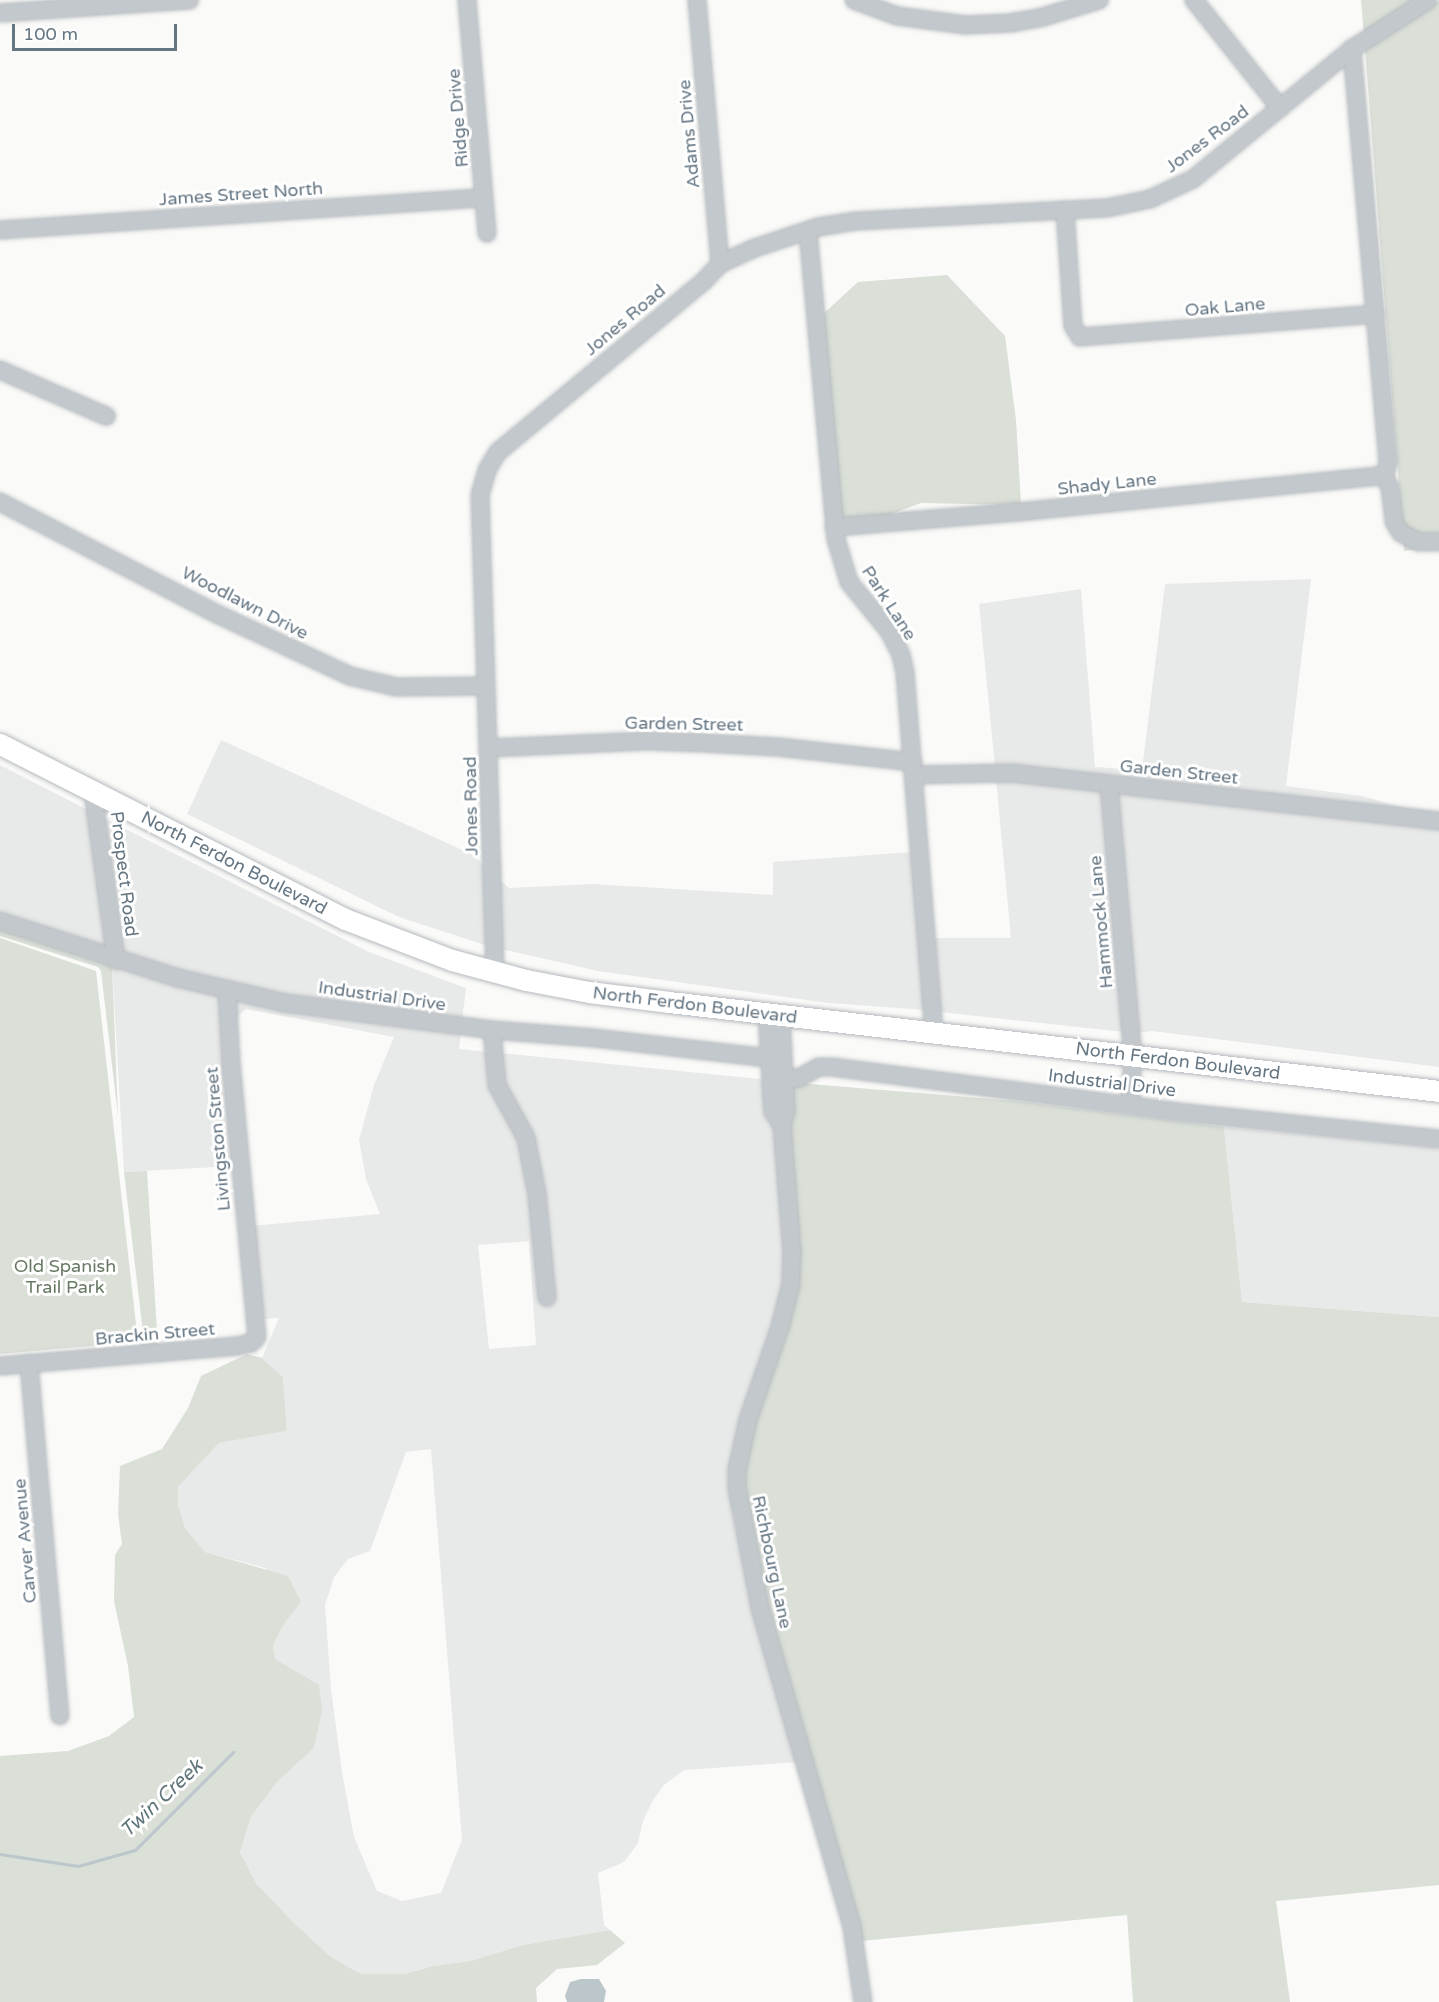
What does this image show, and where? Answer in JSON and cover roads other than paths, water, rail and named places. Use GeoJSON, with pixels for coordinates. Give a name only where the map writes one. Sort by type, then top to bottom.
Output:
{"type":"FeatureCollection","features":[{"type":"Feature","properties":{"kind":"main road","name":"North Ferdon Boulevard"},"geometry":{"type":"LineString","coordinates":[[0,744],[345,919],[381,935],[495,972],[589,992],[1439,1091]]}},
{"type":"Feature","properties":{"kind":"street"},"geometry":{"type":"LineString","coordinates":[[0,13],[190,0]]}},
{"type":"Feature","properties":{"kind":"street","name":"Ridge Drive"},"geometry":{"type":"LineString","coordinates":[[467,0],[487,233]]}},
{"type":"Feature","properties":{"kind":"street","name":"Adams Drive"},"geometry":{"type":"LineString","coordinates":[[697,0],[720,264]]}},
{"type":"Feature","properties":{"kind":"street"},"geometry":{"type":"LineString","coordinates":[[854,0],[897,16],[965,25],[1010,23],[1043,17],[1099,0]]}},
{"type":"Feature","properties":{"kind":"street"},"geometry":{"type":"LineString","coordinates":[[1194,0],[1280,108]]}},
{"type":"Feature","properties":{"kind":"street","name":"Jones Road"},"geometry":{"type":"LineString","coordinates":[[495,972],[480,495],[487,470],[498,452],[704,281],[720,264],[776,241],[808,231],[858,221],[1065,210],[1130,204],[1168,192],[1212,165],[1353,49],[1428,0]]}},
{"type":"Feature","properties":{"kind":"street"},"geometry":{"type":"LineString","coordinates":[[1353,49],[1367,243],[1376,314],[1388,467],[1383,474],[1390,487],[1394,522],[1401,533],[1419,542],[1439,542]]}},
{"type":"Feature","properties":{"kind":"street","name":"James Street North"},"geometry":{"type":"LineString","coordinates":[[0,230],[484,198]]}},
{"type":"Feature","properties":{"kind":"street","name":"Oak Lane"},"geometry":{"type":"LineString","coordinates":[[1065,210],[1073,326],[1079,336],[1087,339],[1376,314]]}},
{"type":"Feature","properties":{"kind":"street","name":"Park Lane"},"geometry":{"type":"LineString","coordinates":[[808,231],[834,527],[840,556],[849,582],[889,631],[901,655],[905,673],[934,1033]]}},
{"type":"Feature","properties":{"kind":"street"},"geometry":{"type":"LineString","coordinates":[[0,370],[106,416]]}},
{"type":"Feature","properties":{"kind":"street","name":"Shady Lane"},"geometry":{"type":"LineString","coordinates":[[834,527],[1354,481],[1377,478],[1383,474]]}},
{"type":"Feature","properties":{"kind":"street","name":"Woodlawn Drive"},"geometry":{"type":"LineString","coordinates":[[0,502],[236,623],[350,676],[396,687],[486,687]]}},
{"type":"Feature","properties":{"kind":"street","name":"Garden Street"},"geometry":{"type":"LineString","coordinates":[[489,748],[647,741],[778,747],[913,768],[1012,773],[1439,821]]}},
{"type":"Feature","properties":{"kind":"street","name":"Hammock Lane"},"geometry":{"type":"LineString","coordinates":[[1109,784],[1133,1056],[1130,1106]]}},
{"type":"Feature","properties":{"kind":"street","name":"Prospect Road"},"geometry":{"type":"LineString","coordinates":[[93,792],[116,960]]}},
{"type":"Feature","properties":{"kind":"street","name":"Industrial Drive"},"geometry":{"type":"LineString","coordinates":[[0,921],[116,960],[227,991],[296,1004],[492,1030],[595,1038],[769,1058]]}},
{"type":"Feature","properties":{"kind":"street","name":"Livingston Street"},"geometry":{"type":"LineString","coordinates":[[227,991],[250,1284]]}},
{"type":"Feature","properties":{"kind":"street","name":"Richbourg Lane"},"geometry":{"type":"LineString","coordinates":[[774,1015],[769,1058],[773,1112],[782,1125]]}},
{"type":"Feature","properties":{"kind":"street","name":"Richbourg Lane"},"geometry":{"type":"LineString","coordinates":[[774,1015],[784,1080],[786,1111],[782,1125],[792,1251],[791,1284],[740,1451],[737,1470],[738,1500],[760,1608],[852,1927],[863,2002]]}},
{"type":"Feature","properties":{"kind":"street"},"geometry":{"type":"LineString","coordinates":[[492,1030],[497,1085],[526,1138],[537,1194],[547,1298]]}},
{"type":"Feature","properties":{"kind":"street","name":"Industrial Drive"},"geometry":{"type":"LineString","coordinates":[[784,1080],[799,1078],[819,1067],[832,1067],[1130,1106],[1439,1139]]}},
{"type":"Feature","properties":{"kind":"street","name":"Brackin Street"},"geometry":{"type":"LineString","coordinates":[[0,1366],[251,1343],[257,1337],[250,1284]]}},
{"type":"Feature","properties":{"kind":"street","name":"Carver Avenue"},"geometry":{"type":"LineString","coordinates":[[29,1363],[60,1716]]}},
{"type":"Feature","properties":{"kind":"waterway","name":"Twin Creek"},"geometry":{"type":"LineString","coordinates":[[0,1854],[78,1866],[135,1850],[233,1752]]}},
{"type":"Feature","properties":{"kind":"park label","name":"Old Spanish Trail Park"},"geometry":{"type":"Point","coordinates":[65,1277]}}]}
